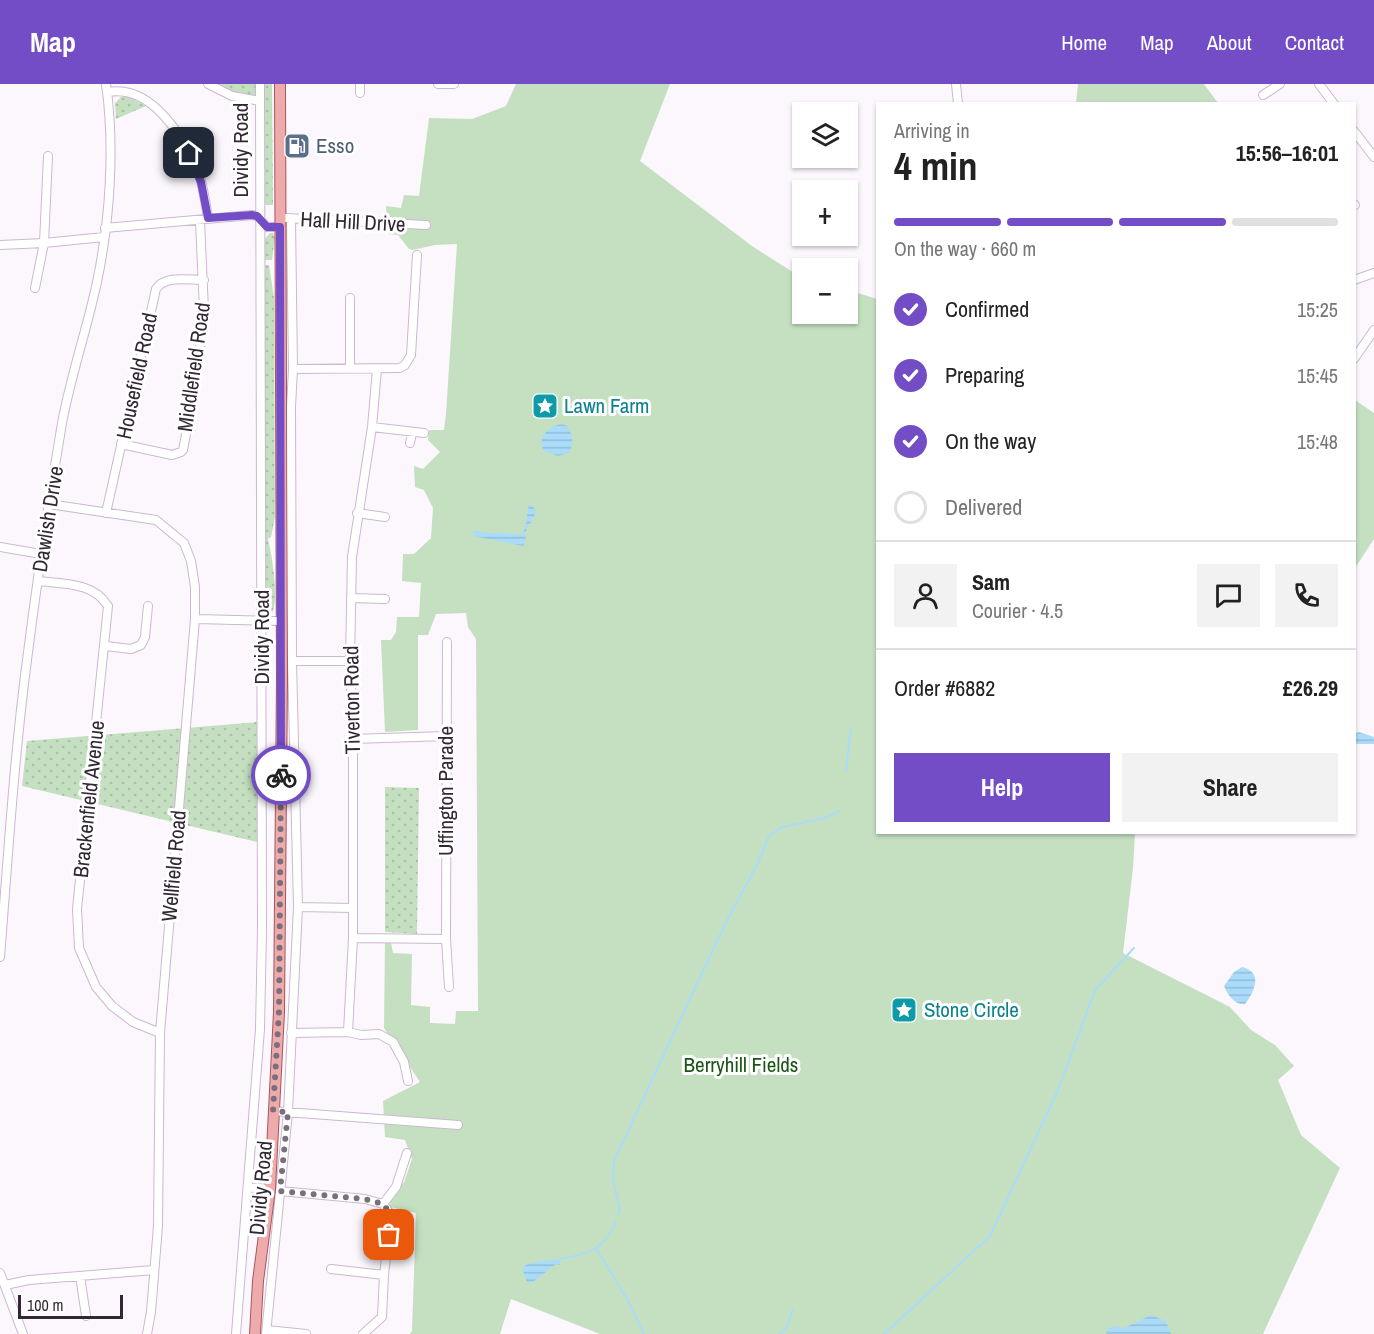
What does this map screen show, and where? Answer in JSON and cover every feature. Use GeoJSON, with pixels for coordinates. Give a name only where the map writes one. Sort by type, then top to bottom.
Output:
{"type":"FeatureCollection","features":[{"type":"Feature","properties":{"kind":"main road","name":"Dividy Road"},"geometry":{"type":"LineString","coordinates":[[255,1334],[258,1281],[275,1190],[273,1111],[279,1012],[284,221],[280,84]]}},
{"type":"Feature","properties":{"kind":"street"},"geometry":{"type":"LineString","coordinates":[[208,84],[232,96],[260,101]]}},
{"type":"Feature","properties":{"kind":"street","name":"Dividy Road"},"geometry":{"type":"LineString","coordinates":[[236,1334],[260,1029],[262,929],[260,84]]}},
{"type":"Feature","properties":{"kind":"street"},"geometry":{"type":"LineString","coordinates":[[438,84],[454,84]]}},
{"type":"Feature","properties":{"kind":"street"},"geometry":{"type":"LineString","coordinates":[[957,84],[958,102]]}},
{"type":"Feature","properties":{"kind":"street"},"geometry":{"type":"LineString","coordinates":[[1263,95],[1280,84]]}},
{"type":"Feature","properties":{"kind":"street"},"geometry":{"type":"LineString","coordinates":[[1319,84],[1332,102]]}},
{"type":"Feature","properties":{"kind":"street","name":"Middlefield Road"},"geometry":{"type":"LineString","coordinates":[[106,88],[137,96],[152,105],[181,139],[201,182],[204,219],[204,310],[197,377],[183,450],[172,455],[122,444]]}},
{"type":"Feature","properties":{"kind":"street","name":"Dawlish Drive"},"geometry":{"type":"LineString","coordinates":[[0,957],[26,662],[41,554],[62,423],[98,279],[105,233],[109,184],[106,88]]}},
{"type":"Feature","properties":{"kind":"street"},"geometry":{"type":"LineString","coordinates":[[1356,134],[1374,157]]}},
{"type":"Feature","properties":{"kind":"street"},"geometry":{"type":"LineString","coordinates":[[35,288],[44,243],[48,156]]}},
{"type":"Feature","properties":{"kind":"street","name":"Hall Hill Drive"},"geometry":{"type":"LineString","coordinates":[[0,245],[44,243],[204,219],[252,215],[257,216],[267,227],[284,221],[426,225]]}},
{"type":"Feature","properties":{"kind":"street","name":"Dividy Road"},"geometry":{"type":"LineString","coordinates":[[267,1332],[275,1190],[288,1112],[298,907],[292,660],[291,407],[293,369],[284,221]]}},
{"type":"Feature","properties":{"kind":"street"},"geometry":{"type":"LineString","coordinates":[[293,369],[400,368],[405,364],[411,356],[417,255]]}},
{"type":"Feature","properties":{"kind":"street"},"geometry":{"type":"LineString","coordinates":[[1356,279],[1374,273]]}},
{"type":"Feature","properties":{"kind":"street","name":"Housefield Road"},"geometry":{"type":"LineString","coordinates":[[106,513],[156,289],[159,284],[170,280],[204,280]]}},
{"type":"Feature","properties":{"kind":"street"},"geometry":{"type":"LineString","coordinates":[[350,298],[350,368]]}},
{"type":"Feature","properties":{"kind":"street"},"geometry":{"type":"LineString","coordinates":[[1356,356],[1374,330]]}},
{"type":"Feature","properties":{"kind":"street","name":"Tiverton Road"},"geometry":{"type":"LineString","coordinates":[[348,1032],[353,938],[353,739],[350,661],[352,557],[372,427],[377,369]]}},
{"type":"Feature","properties":{"kind":"street"},"geometry":{"type":"LineString","coordinates":[[372,427],[424,433]]}},
{"type":"Feature","properties":{"kind":"street"},"geometry":{"type":"LineString","coordinates":[[411,443],[412,433]]}},
{"type":"Feature","properties":{"kind":"street","name":"Wellfield Road"},"geometry":{"type":"LineString","coordinates":[[49,504],[156,520],[184,543],[194,573],[195,619],[160,1033],[158,1226],[152,1312],[147,1334]]}},
{"type":"Feature","properties":{"kind":"street"},"geometry":{"type":"LineString","coordinates":[[357,513],[385,517]]}},
{"type":"Feature","properties":{"kind":"street"},"geometry":{"type":"LineString","coordinates":[[0,547],[41,554]]}},
{"type":"Feature","properties":{"kind":"street","name":"Brackenfield Avenue"},"geometry":{"type":"LineString","coordinates":[[38,581],[89,588],[102,597],[108,606],[106,646],[77,909],[79,948],[96,987],[112,1006],[133,1022],[160,1033]]}},
{"type":"Feature","properties":{"kind":"street"},"geometry":{"type":"LineString","coordinates":[[351,598],[385,599]]}},
{"type":"Feature","properties":{"kind":"street"},"geometry":{"type":"LineString","coordinates":[[106,646],[132,649],[141,645],[145,637],[148,606]]}},
{"type":"Feature","properties":{"kind":"street"},"geometry":{"type":"LineString","coordinates":[[195,619],[281,621]]}},
{"type":"Feature","properties":{"kind":"street","name":"Uffington Parade"},"geometry":{"type":"LineString","coordinates":[[447,642],[446,939],[449,987]]}},
{"type":"Feature","properties":{"kind":"street"},"geometry":{"type":"LineString","coordinates":[[292,660],[350,661]]}},
{"type":"Feature","properties":{"kind":"street"},"geometry":{"type":"LineString","coordinates":[[353,739],[446,735]]}},
{"type":"Feature","properties":{"kind":"street"},"geometry":{"type":"LineString","coordinates":[[298,907],[353,908]]}},
{"type":"Feature","properties":{"kind":"street"},"geometry":{"type":"LineString","coordinates":[[353,938],[446,939]]}},
{"type":"Feature","properties":{"kind":"street"},"geometry":{"type":"LineString","coordinates":[[291,1033],[380,1034],[393,1042],[404,1062],[408,1081]]}},
{"type":"Feature","properties":{"kind":"street"},"geometry":{"type":"LineString","coordinates":[[273,1111],[458,1125]]}},
{"type":"Feature","properties":{"kind":"street"},"geometry":{"type":"LineString","coordinates":[[383,1204],[396,1187],[407,1153]]}},
{"type":"Feature","properties":{"kind":"street","name":"Dividy Road"},"geometry":{"type":"LineString","coordinates":[[249,1187],[275,1190]]}},
{"type":"Feature","properties":{"kind":"street"},"geometry":{"type":"LineString","coordinates":[[275,1190],[365,1199],[383,1204],[391,1215],[382,1317],[363,1334]]}},
{"type":"Feature","properties":{"kind":"street"},"geometry":{"type":"LineString","coordinates":[[331,1269],[384,1275]]}},
{"type":"Feature","properties":{"kind":"street"},"geometry":{"type":"LineString","coordinates":[[5,1285],[29,1280],[154,1270]]}},
{"type":"Feature","properties":{"kind":"street"},"geometry":{"type":"LineString","coordinates":[[0,1273],[23,1334]]}},
{"type":"Feature","properties":{"kind":"street"},"geometry":{"type":"LineString","coordinates":[[80,1276],[86,1316]]}},
{"type":"Feature","properties":{"kind":"street"},"geometry":{"type":"LineString","coordinates":[[267,1332],[306,1334]]}},
{"type":"Feature","properties":{"kind":"green space"},"geometry":{"type":"Polygon","coordinates":[[[208,84],[260,84],[260,101],[208,84]]]}},
{"type":"Feature","properties":{"kind":"green space"},"geometry":{"type":"Polygon","coordinates":[[[263,84],[272,84],[273,205],[264,205],[263,84]]]}},
{"type":"Feature","properties":{"kind":"green space","name":"Berryhill Fields"},"geometry":{"type":"Polygon","coordinates":[[[516,84],[670,84],[640,161],[752,246],[792,272],[792,324],[858,324],[858,293],[876,299],[876,834],[1135,834],[1123,953],[1230,1007],[1251,1030],[1275,1045],[1294,1066],[1278,1080],[1301,1135],[1340,1168],[1263,1334],[600,1334],[511,1299],[500,1334],[410,1334],[412,1331],[416,1213],[390,1207],[391,1197],[404,1182],[412,1159],[405,1140],[385,1137],[383,1101],[420,1082],[384,1028],[385,943],[391,943],[393,953],[412,954],[411,1005],[430,1007],[430,1023],[455,1024],[456,1011],[478,1011],[476,639],[468,627],[466,613],[436,614],[428,635],[418,635],[418,730],[385,732],[381,640],[391,640],[396,632],[397,617],[419,617],[421,583],[402,581],[403,554],[414,554],[431,538],[433,508],[424,490],[415,487],[414,466],[423,469],[440,452],[428,440],[429,430],[444,430],[457,244],[409,249],[398,235],[388,234],[386,206],[401,208],[404,195],[419,196],[429,118],[472,119],[506,106],[516,84]]]}},
{"type":"Feature","properties":{"kind":"green space"},"geometry":{"type":"Polygon","coordinates":[[[1078,84],[1204,84],[1217,102],[1076,102],[1078,84]]]}},
{"type":"Feature","properties":{"kind":"green space"},"geometry":{"type":"Polygon","coordinates":[[[124,96],[146,106],[116,119],[115,103],[124,96]]]}},
{"type":"Feature","properties":{"kind":"green space"},"geometry":{"type":"Polygon","coordinates":[[[270,233],[273,233],[275,238],[272,260],[264,260],[264,240],[270,233]]]}},
{"type":"Feature","properties":{"kind":"green space"},"geometry":{"type":"Polygon","coordinates":[[[263,265],[269,265],[274,298],[275,517],[271,537],[268,539],[275,600],[271,615],[264,615],[263,265]]]}},
{"type":"Feature","properties":{"kind":"green space"},"geometry":{"type":"Polygon","coordinates":[[[1356,401],[1374,413],[1374,539],[1356,566],[1356,401]]]}},
{"type":"Feature","properties":{"kind":"green space"},"geometry":{"type":"Polygon","coordinates":[[[258,722],[257,842],[22,786],[27,741],[258,722]]]}},
{"type":"Feature","properties":{"kind":"green space"},"geometry":{"type":"Polygon","coordinates":[[[385,787],[419,788],[417,934],[385,932],[385,787]]]}},
{"type":"Feature","properties":{"kind":"water"},"geometry":{"type":"Polygon","coordinates":[[[562,424],[567,426],[572,436],[569,453],[558,456],[544,451],[542,441],[545,433],[562,424]]]}},
{"type":"Feature","properties":{"kind":"water"},"geometry":{"type":"Polygon","coordinates":[[[529,504],[536,512],[525,533],[526,540],[523,546],[474,536],[473,531],[520,535],[525,529],[529,504]]]}},
{"type":"Feature","properties":{"kind":"water"},"geometry":{"type":"Polygon","coordinates":[[[1356,733],[1374,737],[1374,744],[1357,744],[1356,733]]]}},
{"type":"Feature","properties":{"kind":"water"},"geometry":{"type":"Polygon","coordinates":[[[1242,967],[1249,969],[1255,977],[1254,988],[1245,1004],[1235,1001],[1224,986],[1234,972],[1242,967]]]}},
{"type":"Feature","properties":{"kind":"water"},"geometry":{"type":"Polygon","coordinates":[[[560,1259],[560,1265],[556,1264],[533,1282],[527,1282],[522,1268],[534,1263],[560,1259]]]}},
{"type":"Feature","properties":{"kind":"water"},"geometry":{"type":"Polygon","coordinates":[[[1151,1315],[1166,1321],[1171,1334],[1106,1334],[1108,1329],[1114,1326],[1124,1328],[1151,1315]]]}},
{"type":"Feature","properties":{"kind":"waterway"},"geometry":{"type":"LineString","coordinates":[[846,771],[851,727]]}},
{"type":"Feature","properties":{"kind":"waterway"},"geometry":{"type":"LineString","coordinates":[[618,1214],[620,1210],[613,1181],[614,1161],[769,836],[782,827],[825,818],[839,811]]}},
{"type":"Feature","properties":{"kind":"waterway"},"geometry":{"type":"LineString","coordinates":[[884,1334],[990,1236],[1058,1090],[1095,990],[1134,948]]}},
{"type":"Feature","properties":{"kind":"waterway"},"geometry":{"type":"LineString","coordinates":[[560,1259],[594,1249],[612,1231],[616,1221]]}},
{"type":"Feature","properties":{"kind":"waterway"},"geometry":{"type":"LineString","coordinates":[[596,1248],[627,1299],[644,1334]]}},
{"type":"Feature","properties":{"kind":"waterway"},"geometry":{"type":"LineString","coordinates":[[780,1334],[787,1327],[793,1309]]}},
{"type":"Feature","properties":{"kind":"way so far"},"geometry":{"type":"LineString","coordinates":[[281,775],[279,1012],[273,1111],[288,1112],[280,1191],[365,1199],[383,1204],[391,1215],[389,1235]]}},
{"type":"Feature","properties":{"kind":"place","name":"Esso"},"geometry":{"type":"Point","coordinates":[297,146]}},
{"type":"Feature","properties":{"kind":"place","name":"Lawn Farm"},"geometry":{"type":"Point","coordinates":[545,406]}},
{"type":"Feature","properties":{"kind":"place","name":"Stone Circle"},"geometry":{"type":"Point","coordinates":[904,1010]}},
{"type":"Feature","properties":{"kind":"route"},"geometry":{"type":"LineString","coordinates":[[189,153],[201,182],[208,218],[252,215],[257,216],[267,227],[280,227],[281,775]]}}]}
